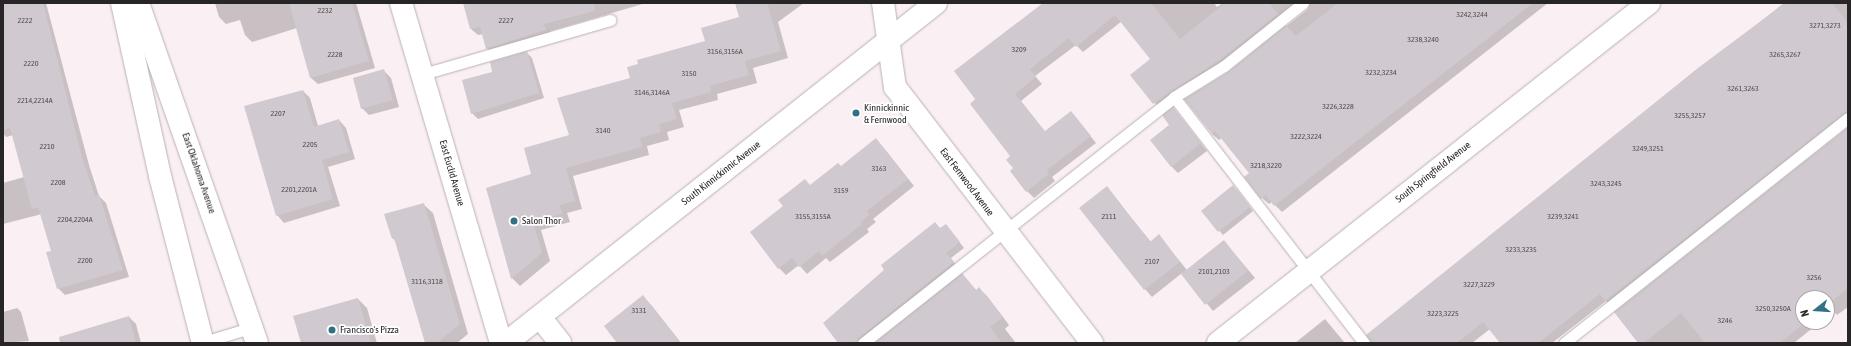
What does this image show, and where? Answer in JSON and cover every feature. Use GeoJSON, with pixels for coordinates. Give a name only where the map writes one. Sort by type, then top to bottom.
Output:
{"type":"FeatureCollection","features":[{"type":"Feature","properties":{"kind":"street"},"geometry":{"type":"LineString","coordinates":[[122,3],[160,176],[203,343]]}},
{"type":"Feature","properties":{"kind":"street","name":"East Oklahoma Avenue"},"geometry":{"type":"LineString","coordinates":[[138,3],[255,335]]}},
{"type":"Feature","properties":{"kind":"street","name":"East Euclid Avenue"},"geometry":{"type":"LineString","coordinates":[[402,3],[502,343]]}},
{"type":"Feature","properties":{"kind":"street","name":"East Fernwood Avenue"},"geometry":{"type":"LineString","coordinates":[[884,3],[895,87],[1003,230],[1092,343]]}},
{"type":"Feature","properties":{"kind":"street","name":"South Kinnickinnic Avenue"},"geometry":{"type":"LineString","coordinates":[[506,343],[936,3]]}},
{"type":"Feature","properties":{"kind":"street","name":"South Springfield Avenue"},"geometry":{"type":"LineString","coordinates":[[1218,343],[1307,271],[1648,3]]}},
{"type":"Feature","properties":{"kind":"street"},"geometry":{"type":"LineString","coordinates":[[540,317],[560,343]]}},
{"type":"Feature","properties":{"kind":"lane"},"geometry":{"type":"LineString","coordinates":[[863,343],[1003,230],[1174,98],[1224,66],[1303,3]]}},
{"type":"Feature","properties":{"kind":"lane"},"geometry":{"type":"LineString","coordinates":[[423,74],[610,20]]}},
{"type":"Feature","properties":{"kind":"lane"},"geometry":{"type":"LineString","coordinates":[[1174,98],[1364,343]]}},
{"type":"Feature","properties":{"kind":"lane"},"geometry":{"type":"LineString","coordinates":[[1564,343],[1848,118]]}},
{"type":"Feature","properties":{"kind":"lane"},"geometry":{"type":"LineString","coordinates":[[203,343],[255,335]]}},
{"type":"Feature","properties":{"kind":"building"},"geometry":{"type":"Polygon","coordinates":[[[3,3],[43,3],[82,157],[95,196],[99,195],[123,270],[57,289],[46,252],[51,251],[38,207],[32,209],[10,128],[3,130],[3,3]]]}},
{"type":"Feature","properties":{"kind":"building"},"geometry":{"type":"Polygon","coordinates":[[[289,3],[352,3],[369,61],[310,78],[289,3]]]}},
{"type":"Feature","properties":{"kind":"building"},"geometry":{"type":"Polygon","coordinates":[[[463,3],[594,3],[595,11],[544,24],[546,30],[486,49],[480,27],[470,29],[463,3]]]}},
{"type":"Feature","properties":{"kind":"building"},"geometry":{"type":"Polygon","coordinates":[[[735,3],[767,3],[781,51],[745,61],[749,75],[710,86],[711,92],[672,103],[677,119],[659,124],[661,132],[640,138],[642,147],[566,168],[575,201],[560,205],[562,214],[533,222],[542,253],[511,279],[486,188],[531,174],[524,148],[569,135],[557,98],[630,78],[627,67],[638,64],[637,60],[705,41],[701,28],[739,17],[735,3]]]}},
{"type":"Feature","properties":{"kind":"building"},"geometry":{"type":"Polygon","coordinates":[[[1043,3],[1151,3],[1180,39],[1225,3],[1269,3],[1278,14],[1220,60],[1153,104],[1130,75],[1150,59],[1115,15],[1076,47],[1069,38],[1030,69],[1036,77],[1015,94],[1045,131],[1071,111],[1091,136],[1047,170],[1049,174],[1026,192],[1010,171],[1013,168],[1006,160],[1010,156],[970,104],[975,99],[954,71],[1043,3]]]}},
{"type":"Feature","properties":{"kind":"building"},"geometry":{"type":"Polygon","coordinates":[[[1338,3],[1533,3],[1274,206],[1266,195],[1261,199],[1244,177],[1249,173],[1215,131],[1212,134],[1184,99],[1228,72],[1286,25],[1296,36],[1338,3]]]}},
{"type":"Feature","properties":{"kind":"building"},"geometry":{"type":"Polygon","coordinates":[[[1785,3],[1832,3],[1848,23],[1848,111],[1605,301],[1600,294],[1538,343],[1500,343],[1483,322],[1457,343],[1371,343],[1366,335],[1698,68],[1785,3]]]}},
{"type":"Feature","properties":{"kind":"building"},"geometry":{"type":"Polygon","coordinates":[[[527,51],[539,93],[471,114],[462,80],[492,72],[490,62],[527,51]]]}},
{"type":"Feature","properties":{"kind":"building"},"geometry":{"type":"Polygon","coordinates":[[[384,69],[393,100],[361,109],[353,78],[384,69]]]}},
{"type":"Feature","properties":{"kind":"building"},"geometry":{"type":"Polygon","coordinates":[[[303,90],[314,127],[339,119],[349,152],[322,160],[333,199],[276,216],[244,106],[303,90]]]}},
{"type":"Feature","properties":{"kind":"building"},"geometry":{"type":"Polygon","coordinates":[[[1173,107],[1201,143],[1171,167],[1150,140],[1169,125],[1162,115],[1173,107]]]}},
{"type":"Feature","properties":{"kind":"building"},"geometry":{"type":"Polygon","coordinates":[[[1848,127],[1848,288],[1835,299],[1835,290],[1795,290],[1796,330],[1780,343],[1705,343],[1681,313],[1644,343],[1638,343],[1614,312],[1848,127]]]}},
{"type":"Feature","properties":{"kind":"building"},"geometry":{"type":"Polygon","coordinates":[[[876,138],[908,179],[867,211],[869,215],[861,222],[862,224],[822,256],[819,251],[799,267],[792,258],[778,269],[750,232],[783,206],[778,200],[805,179],[810,185],[838,163],[841,166],[876,138]]]}},
{"type":"Feature","properties":{"kind":"building"},"geometry":{"type":"Polygon","coordinates":[[[1233,185],[1250,207],[1218,232],[1201,211],[1233,185]]]}},
{"type":"Feature","properties":{"kind":"building"},"geometry":{"type":"Polygon","coordinates":[[[1107,186],[1150,242],[1159,234],[1180,262],[1144,290],[1079,208],[1107,186]]]}},
{"type":"Feature","properties":{"kind":"building"},"geometry":{"type":"Polygon","coordinates":[[[424,203],[460,324],[437,343],[425,343],[394,238],[392,239],[384,214],[424,203]]]}},
{"type":"Feature","properties":{"kind":"building"},"geometry":{"type":"Polygon","coordinates":[[[935,222],[940,228],[946,224],[960,242],[946,253],[954,262],[859,338],[856,343],[838,343],[823,323],[884,270],[881,265],[935,222]]]}},
{"type":"Feature","properties":{"kind":"building"},"geometry":{"type":"Polygon","coordinates":[[[1224,240],[1248,271],[1205,305],[1181,274],[1224,240]]]}},
{"type":"Feature","properties":{"kind":"building"},"geometry":{"type":"Polygon","coordinates":[[[962,273],[976,290],[979,287],[1003,317],[990,327],[1002,343],[874,343],[962,273]]]}},
{"type":"Feature","properties":{"kind":"building"},"geometry":{"type":"Polygon","coordinates":[[[643,295],[681,343],[617,343],[604,326],[643,295]]]}},
{"type":"Feature","properties":{"kind":"building","name":"Francisco's Pizza"},"geometry":{"type":"Polygon","coordinates":[[[358,298],[371,343],[301,343],[293,316],[358,298]]]}},
{"type":"Feature","properties":{"kind":"building"},"geometry":{"type":"Polygon","coordinates":[[[129,316],[136,343],[60,343],[59,337],[129,316]]]}},
{"type":"Feature","properties":{"kind":"place","name":"Kinnickinnic & Fernwood"},"geometry":{"type":"Point","coordinates":[856,113]}},
{"type":"Feature","properties":{"kind":"place","name":"Salon Thor"},"geometry":{"type":"Point","coordinates":[514,221]}},
{"type":"Feature","properties":{"kind":"place","name":"Francisco's Pizza"},"geometry":{"type":"Point","coordinates":[332,330]}}]}
